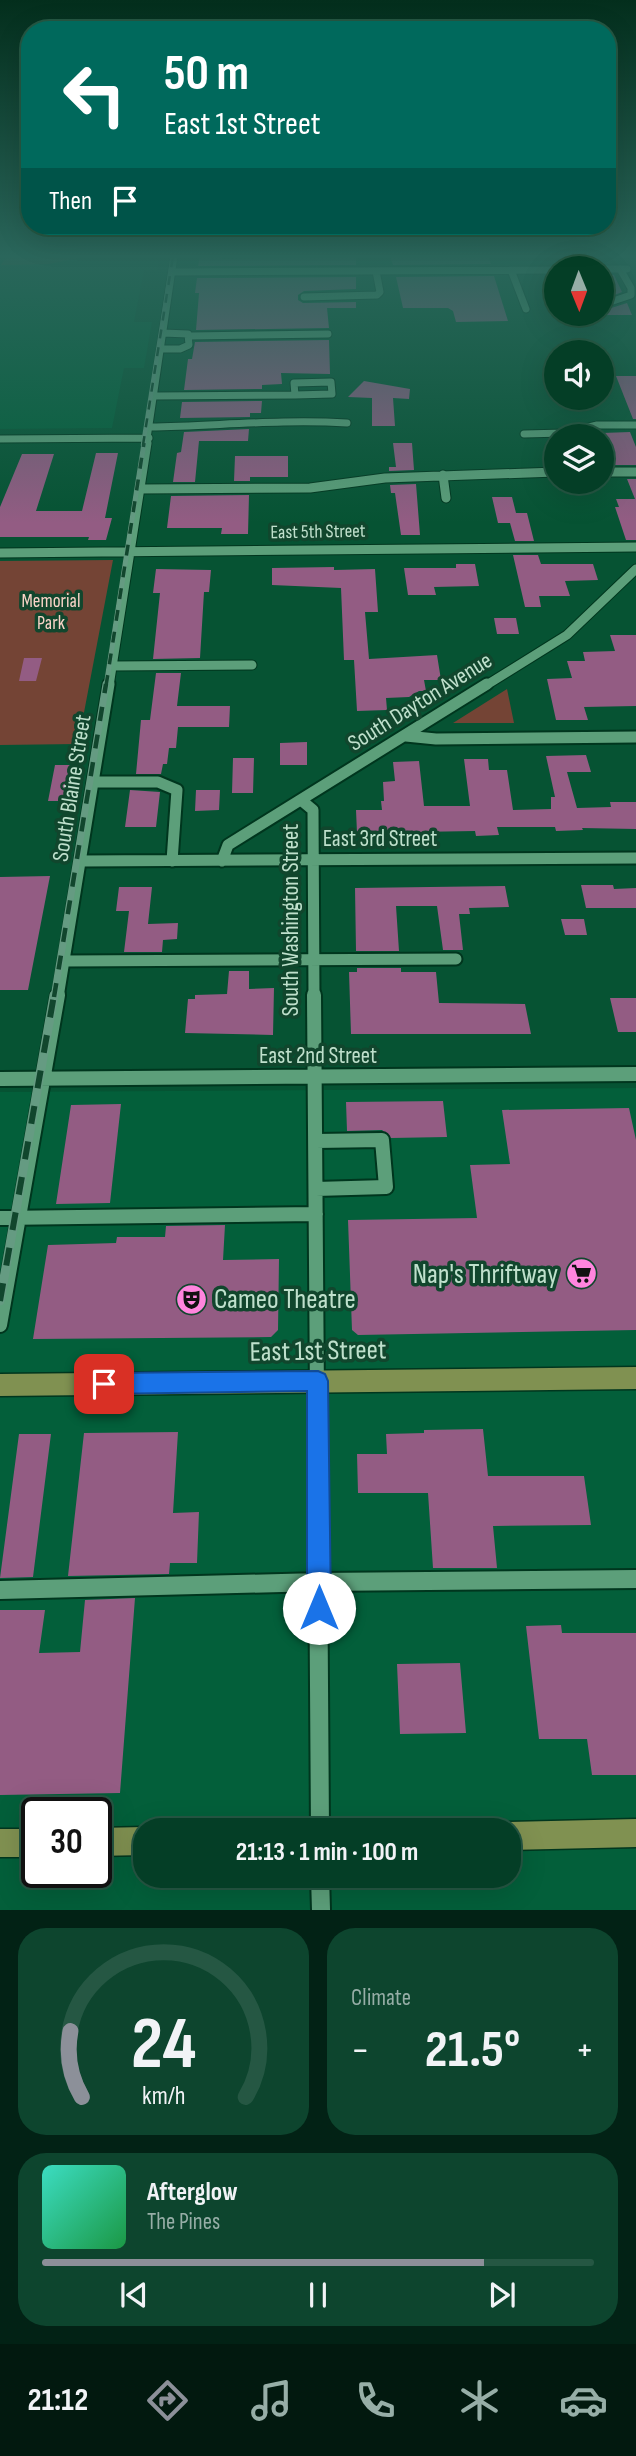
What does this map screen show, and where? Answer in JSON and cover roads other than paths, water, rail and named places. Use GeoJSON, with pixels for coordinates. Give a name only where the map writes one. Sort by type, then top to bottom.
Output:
{"type":"FeatureCollection","features":[{"type":"Feature","properties":{"kind":"main road","name":"East 1st Street"},"geometry":{"type":"LineString","coordinates":[[0,1385],[636,1378]]}},
{"type":"Feature","properties":{"kind":"main road"},"geometry":{"type":"LineString","coordinates":[[521,1836],[636,1833]]}},
{"type":"Feature","properties":{"kind":"main road"},"geometry":{"type":"LineString","coordinates":[[112,1842],[133,1841]]}},
{"type":"Feature","properties":{"kind":"main road"},"geometry":{"type":"LineString","coordinates":[[0,1843],[21,1843]]}},
{"type":"Feature","properties":{"kind":"street","name":"South Blaine Street"},"geometry":{"type":"LineString","coordinates":[[0,1325],[82,861],[161,345]]}},
{"type":"Feature","properties":{"kind":"street"},"geometry":{"type":"LineString","coordinates":[[161,349],[186,348],[187,345]]}},
{"type":"Feature","properties":{"kind":"street"},"geometry":{"type":"LineString","coordinates":[[155,396],[295,395],[332,394],[331,382],[294,383],[295,395]]}},
{"type":"Feature","properties":{"kind":"street"},"geometry":{"type":"LineString","coordinates":[[151,424],[219,426],[303,420],[346,423]]}},
{"type":"Feature","properties":{"kind":"street"},"geometry":{"type":"LineString","coordinates":[[524,434],[564,433],[597,425],[636,425]]}},
{"type":"Feature","properties":{"kind":"street"},"geometry":{"type":"LineString","coordinates":[[0,439],[149,438]]}},
{"type":"Feature","properties":{"kind":"street"},"geometry":{"type":"LineString","coordinates":[[140,489],[310,488],[364,479],[544,472]]}},
{"type":"Feature","properties":{"kind":"street"},"geometry":{"type":"LineString","coordinates":[[614,472],[636,472]]}},
{"type":"Feature","properties":{"kind":"street"},"geometry":{"type":"LineString","coordinates":[[443,475],[446,498]]}},
{"type":"Feature","properties":{"kind":"street","name":"East 5th Street"},"geometry":{"type":"LineString","coordinates":[[0,553],[636,547]]}},
{"type":"Feature","properties":{"kind":"street","name":"South Dayton Avenue"},"geometry":{"type":"LineString","coordinates":[[222,861],[228,845],[567,635],[636,569]]}},
{"type":"Feature","properties":{"kind":"street"},"geometry":{"type":"LineString","coordinates":[[112,666],[252,665]]}},
{"type":"Feature","properties":{"kind":"street"},"geometry":{"type":"LineString","coordinates":[[405,736],[636,737]]}},
{"type":"Feature","properties":{"kind":"street"},"geometry":{"type":"LineString","coordinates":[[94,782],[158,782],[177,790],[172,861]]}},
{"type":"Feature","properties":{"kind":"street","name":"South Washington Street"},"geometry":{"type":"LineString","coordinates":[[301,800],[313,810],[320,1818]]}},
{"type":"Feature","properties":{"kind":"street","name":"East 3rd Street"},"geometry":{"type":"LineString","coordinates":[[82,861],[636,858]]}},
{"type":"Feature","properties":{"kind":"street"},"geometry":{"type":"LineString","coordinates":[[65,961],[456,959]]}},
{"type":"Feature","properties":{"kind":"street","name":"East 2nd Street"},"geometry":{"type":"LineString","coordinates":[[0,1079],[636,1074]]}},
{"type":"Feature","properties":{"kind":"street"},"geometry":{"type":"LineString","coordinates":[[316,1141],[383,1140],[386,1187],[316,1189]]}},
{"type":"Feature","properties":{"kind":"street"},"geometry":{"type":"LineString","coordinates":[[0,1218],[316,1213]]}},
{"type":"Feature","properties":{"kind":"street"},"geometry":{"type":"LineString","coordinates":[[0,1590],[319,1582],[636,1579]]}},
{"type":"Feature","properties":{"kind":"street"},"geometry":{"type":"LineString","coordinates":[[320,1888],[321,1910]]}},
{"type":"Feature","properties":{"kind":"railway"},"geometry":{"type":"LineString","coordinates":[[143,445],[159,345]]}},
{"type":"Feature","properties":{"kind":"railway"},"geometry":{"type":"LineString","coordinates":[[106,686],[144,443]]}},
{"type":"Feature","properties":{"kind":"railway"},"geometry":{"type":"LineString","coordinates":[[54,997],[106,684]]}},
{"type":"Feature","properties":{"kind":"railway"},"geometry":{"type":"LineString","coordinates":[[0,1301],[54,995]]}},
{"type":"Feature","properties":{"kind":"place","name":"Nap's Thriftway"},"geometry":{"type":"Point","coordinates":[581,1274]}},
{"type":"Feature","properties":{"kind":"place","name":"Cameo Theatre"},"geometry":{"type":"Point","coordinates":[191,1299]}},
{"type":"Feature","properties":{"kind":"park label","name":"Memorial Park"},"geometry":{"type":"Point","coordinates":[51,612]}}]}
